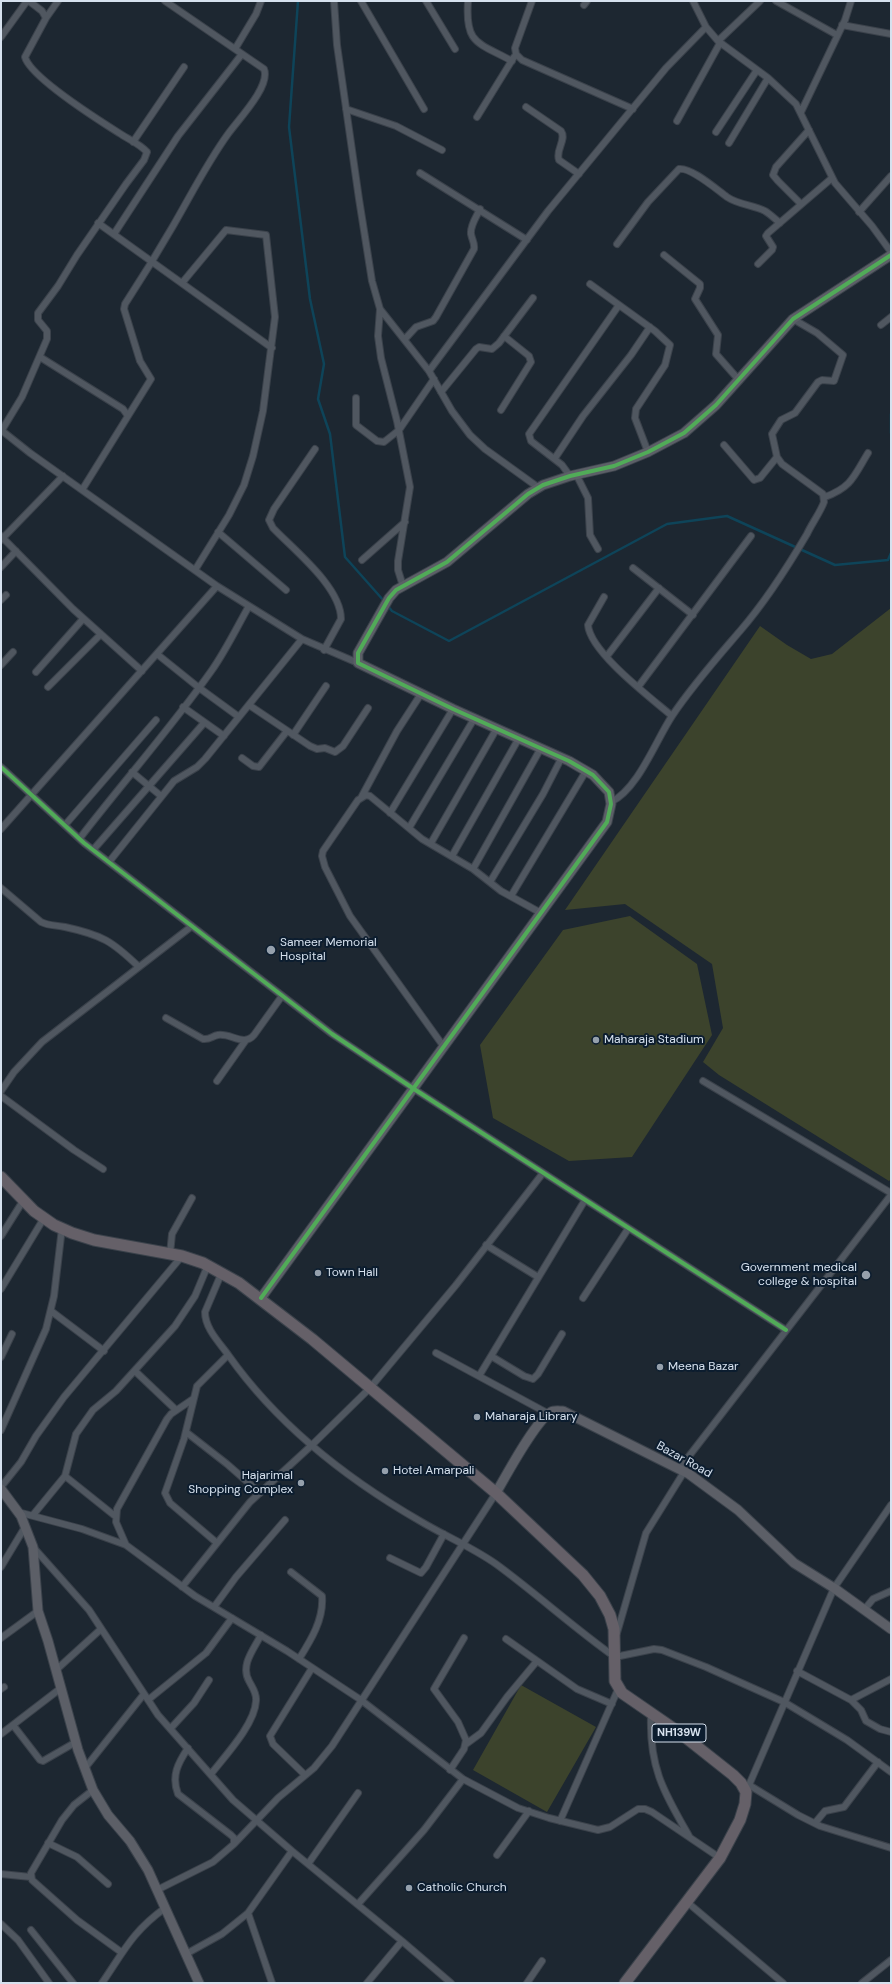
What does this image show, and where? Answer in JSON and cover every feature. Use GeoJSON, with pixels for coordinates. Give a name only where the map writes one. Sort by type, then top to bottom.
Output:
{"type":"FeatureCollection","features":[{"type":"Feature","properties":{"kind":"highway"},"geometry":{"type":"LineString","coordinates":[[1,1177],[23,1200],[44,1218],[62,1228],[94,1240],[182,1256],[208,1265],[222,1272],[261,1298],[496,1493],[583,1575],[600,1596],[610,1615],[615,1639],[615,1681],[619,1687]]}},
{"type":"Feature","properties":{"kind":"highway","name":"NH139W"},"geometry":{"type":"LineString","coordinates":[[619,1687],[622,1693],[651,1715],[680,1734],[733,1775],[747,1789]]}},
{"type":"Feature","properties":{"kind":"highway"},"geometry":{"type":"LineString","coordinates":[[625,1983],[720,1858],[740,1820],[745,1804],[747,1789]]}},
{"type":"Feature","properties":{"kind":"street"},"geometry":{"type":"LineString","coordinates":[[1,37],[28,1],[42,11],[46,18]]}},
{"type":"Feature","properties":{"kind":"street"},"geometry":{"type":"LineString","coordinates":[[58,1],[46,18],[26,57],[30,66],[44,79],[93,116],[147,152],[146,156],[98,223],[58,286],[38,313],[38,320],[48,334],[22,397],[1,430],[82,490],[217,586],[302,639],[324,650],[358,663],[453,709],[562,757],[586,771],[609,792],[611,802],[607,822],[261,1298]]}},
{"type":"Feature","properties":{"kind":"street"},"geometry":{"type":"LineString","coordinates":[[82,490],[151,379],[140,361],[124,309],[125,304],[152,262],[215,152],[263,84],[266,74],[264,69],[165,1]]}},
{"type":"Feature","properties":{"kind":"street"},"geometry":{"type":"LineString","coordinates":[[235,49],[256,14],[261,1]]}},
{"type":"Feature","properties":{"kind":"street"},"geometry":{"type":"LineString","coordinates":[[334,1],[337,45],[346,109],[372,281],[380,309],[378,336],[381,358],[399,430],[410,487],[398,561],[398,570],[403,586]]}},
{"type":"Feature","properties":{"kind":"street"},"geometry":{"type":"LineString","coordinates":[[361,1],[424,109]]}},
{"type":"Feature","properties":{"kind":"street"},"geometry":{"type":"LineString","coordinates":[[426,1],[455,48]]}},
{"type":"Feature","properties":{"kind":"street"},"geometry":{"type":"LineString","coordinates":[[468,1],[468,27],[472,36],[482,45],[512,61]]}},
{"type":"Feature","properties":{"kind":"street"},"geometry":{"type":"LineString","coordinates":[[532,1],[515,48],[516,54],[522,60],[633,109]]}},
{"type":"Feature","properties":{"kind":"street"},"geometry":{"type":"LineString","coordinates":[[693,1],[706,28],[719,42],[768,78],[796,104],[832,178],[891,252]]}},
{"type":"Feature","properties":{"kind":"street"},"geometry":{"type":"LineString","coordinates":[[677,121],[719,42],[760,1]]}},
{"type":"Feature","properties":{"kind":"street"},"geometry":{"type":"LineString","coordinates":[[776,1],[837,35]]}},
{"type":"Feature","properties":{"kind":"street"},"geometry":{"type":"LineString","coordinates":[[801,112],[842,25],[851,1]]}},
{"type":"Feature","properties":{"kind":"street"},"geometry":{"type":"LineString","coordinates":[[842,25],[891,34]]}},
{"type":"Feature","properties":{"kind":"street"},"geometry":{"type":"LineString","coordinates":[[429,371],[527,240],[579,174],[671,63],[706,28]]}},
{"type":"Feature","properties":{"kind":"street"},"geometry":{"type":"LineString","coordinates":[[114,234],[178,136],[242,54]]}},
{"type":"Feature","properties":{"kind":"street"},"geometry":{"type":"LineString","coordinates":[[477,117],[516,54]]}},
{"type":"Feature","properties":{"kind":"street"},"geometry":{"type":"LineString","coordinates":[[133,142],[184,67]]}},
{"type":"Feature","properties":{"kind":"street"},"geometry":{"type":"LineString","coordinates":[[716,132],[757,70]]}},
{"type":"Feature","properties":{"kind":"street"},"geometry":{"type":"LineString","coordinates":[[729,143],[768,78]]}},
{"type":"Feature","properties":{"kind":"street"},"geometry":{"type":"LineString","coordinates":[[526,107],[561,131],[563,138],[557,157],[579,174]]}},
{"type":"Feature","properties":{"kind":"street"},"geometry":{"type":"LineString","coordinates":[[346,109],[396,126],[442,150]]}},
{"type":"Feature","properties":{"kind":"street"},"geometry":{"type":"LineString","coordinates":[[801,204],[773,175],[776,167],[809,130]]}},
{"type":"Feature","properties":{"kind":"street"},"geometry":{"type":"LineString","coordinates":[[617,244],[648,202],[679,169],[686,169],[735,201],[766,211],[780,222]]}},
{"type":"Feature","properties":{"kind":"street"},"geometry":{"type":"LineString","coordinates":[[420,173],[480,209],[527,240]]}},
{"type":"Feature","properties":{"kind":"street"},"geometry":{"type":"LineString","coordinates":[[859,212],[891,176]]}},
{"type":"Feature","properties":{"kind":"street"},"geometry":{"type":"LineString","coordinates":[[758,264],[772,250],[766,236],[780,222],[832,178]]}},
{"type":"Feature","properties":{"kind":"street"},"geometry":{"type":"LineString","coordinates":[[405,339],[416,327],[433,321],[436,317],[474,249],[475,245],[472,236],[472,227],[480,209]]}},
{"type":"Feature","properties":{"kind":"street"},"geometry":{"type":"LineString","coordinates":[[98,223],[272,348]]}},
{"type":"Feature","properties":{"kind":"street"},"geometry":{"type":"LineString","coordinates":[[182,283],[226,230],[266,235],[276,317],[263,411],[249,472],[232,508],[195,570]]}},
{"type":"Feature","properties":{"kind":"street"},"geometry":{"type":"LineString","coordinates":[[664,255],[700,284],[700,288],[695,299],[718,335],[716,354],[738,379]]}},
{"type":"Feature","properties":{"kind":"street"},"geometry":{"type":"LineString","coordinates":[[358,663],[358,653],[388,598],[403,586],[447,562],[522,499],[539,488],[573,475],[614,466],[648,452],[684,434],[716,404],[793,319],[891,255]]}},
{"type":"Feature","properties":{"kind":"street"},"geometry":{"type":"LineString","coordinates":[[590,284],[650,327],[670,345],[665,365],[636,409],[635,418],[648,452]]}},
{"type":"Feature","properties":{"kind":"street"},"geometry":{"type":"LineString","coordinates":[[440,392],[476,349],[479,347],[492,349],[504,336],[533,298]]}},
{"type":"Feature","properties":{"kind":"street"},"geometry":{"type":"LineString","coordinates":[[598,549],[590,535],[588,498],[573,475],[555,458],[531,441],[529,434],[619,305]]}},
{"type":"Feature","properties":{"kind":"street"},"geometry":{"type":"LineString","coordinates":[[380,309],[429,371],[459,422],[470,435],[485,449],[539,488]]}},
{"type":"Feature","properties":{"kind":"street"},"geometry":{"type":"LineString","coordinates":[[881,325],[891,317]]}},
{"type":"Feature","properties":{"kind":"street"},"geometry":{"type":"LineString","coordinates":[[793,319],[817,333],[843,355],[834,381],[822,380],[818,382],[795,413],[781,420],[773,430],[772,440],[777,457],[782,464],[825,497]]}},
{"type":"Feature","properties":{"kind":"street"},"geometry":{"type":"LineString","coordinates":[[555,458],[583,416],[631,355],[650,327]]}},
{"type":"Feature","properties":{"kind":"street"},"geometry":{"type":"LineString","coordinates":[[501,410],[532,362],[529,356],[504,336]]}},
{"type":"Feature","properties":{"kind":"street"},"geometry":{"type":"LineString","coordinates":[[40,356],[123,409],[128,416]]}},
{"type":"Feature","properties":{"kind":"street"},"geometry":{"type":"LineString","coordinates":[[356,398],[355,420],[358,428],[381,442],[389,440],[399,430],[434,379]]}},
{"type":"Feature","properties":{"kind":"street"},"geometry":{"type":"LineString","coordinates":[[724,445],[754,480],[760,478],[777,457]]}},
{"type":"Feature","properties":{"kind":"street"},"geometry":{"type":"LineString","coordinates":[[315,449],[274,509],[269,520],[273,528],[317,572],[338,604],[341,620],[324,650]]}},
{"type":"Feature","properties":{"kind":"street"},"geometry":{"type":"LineString","coordinates":[[825,497],[840,492],[848,486],[868,453]]}},
{"type":"Feature","properties":{"kind":"street"},"geometry":{"type":"LineString","coordinates":[[64,476],[2,538],[83,619],[142,672]]}},
{"type":"Feature","properties":{"kind":"street"},"geometry":{"type":"LineString","coordinates":[[611,802],[625,792],[672,716],[702,675],[766,599],[796,553],[823,506],[825,497]]}},
{"type":"Feature","properties":{"kind":"street"},"geometry":{"type":"LineString","coordinates":[[362,560],[405,522]]}},
{"type":"Feature","properties":{"kind":"street"},"geometry":{"type":"LineString","coordinates":[[218,532],[286,590]]}},
{"type":"Feature","properties":{"kind":"street"},"geometry":{"type":"LineString","coordinates":[[638,687],[752,536]]}},
{"type":"Feature","properties":{"kind":"street"},"geometry":{"type":"LineString","coordinates":[[1,567],[16,551]]}},
{"type":"Feature","properties":{"kind":"street"},"geometry":{"type":"LineString","coordinates":[[633,568],[693,615]]}},
{"type":"Feature","properties":{"kind":"street"},"geometry":{"type":"LineString","coordinates":[[1,829],[217,586]]}},
{"type":"Feature","properties":{"kind":"street"},"geometry":{"type":"LineString","coordinates":[[607,656],[659,588]]}},
{"type":"Feature","properties":{"kind":"street"},"geometry":{"type":"LineString","coordinates":[[604,597],[588,624],[591,635],[607,656],[638,687],[672,716]]}},
{"type":"Feature","properties":{"kind":"street"},"geometry":{"type":"LineString","coordinates":[[80,838],[162,736],[213,668],[249,606]]}},
{"type":"Feature","properties":{"kind":"street"},"geometry":{"type":"LineString","coordinates":[[36,672],[83,619]]}},
{"type":"Feature","properties":{"kind":"street"},"geometry":{"type":"LineString","coordinates":[[48,687],[101,634]]}},
{"type":"Feature","properties":{"kind":"street"},"geometry":{"type":"LineString","coordinates":[[109,862],[174,781],[202,762],[302,639]]}},
{"type":"Feature","properties":{"kind":"street"},"geometry":{"type":"LineString","coordinates":[[1,664],[13,652]]}},
{"type":"Feature","properties":{"kind":"street"},"geometry":{"type":"LineString","coordinates":[[157,654],[239,717]]}},
{"type":"Feature","properties":{"kind":"street"},"geometry":{"type":"LineString","coordinates":[[293,735],[326,686]]}},
{"type":"Feature","properties":{"kind":"street"},"geometry":{"type":"LineString","coordinates":[[421,694],[397,731],[362,796],[323,851],[322,856],[325,867],[350,916],[444,1047]]}},
{"type":"Feature","properties":{"kind":"street"},"geometry":{"type":"LineString","coordinates":[[248,705],[314,748],[325,748],[335,752],[339,751],[368,708]]}},
{"type":"Feature","properties":{"kind":"street"},"geometry":{"type":"LineString","coordinates":[[184,707],[224,736]]}},
{"type":"Feature","properties":{"kind":"street"},"geometry":{"type":"LineString","coordinates":[[390,813],[453,709]]}},
{"type":"Feature","properties":{"kind":"street"},"geometry":{"type":"LineString","coordinates":[[409,828],[474,718]]}},
{"type":"Feature","properties":{"kind":"street"},"geometry":{"type":"LineString","coordinates":[[65,825],[156,720]]}},
{"type":"Feature","properties":{"kind":"street"},"geometry":{"type":"LineString","coordinates":[[93,850],[204,722]]}},
{"type":"Feature","properties":{"kind":"street"},"geometry":{"type":"LineString","coordinates":[[430,844],[497,728]]}},
{"type":"Feature","properties":{"kind":"street"},"geometry":{"type":"LineString","coordinates":[[242,758],[253,766],[259,767],[287,731]]}},
{"type":"Feature","properties":{"kind":"street"},"geometry":{"type":"LineString","coordinates":[[452,856],[519,738]]}},
{"type":"Feature","properties":{"kind":"street"},"geometry":{"type":"LineString","coordinates":[[473,869],[541,748]]}},
{"type":"Feature","properties":{"kind":"street"},"geometry":{"type":"LineString","coordinates":[[490,882],[544,794],[562,757]]}},
{"type":"Feature","properties":{"kind":"street"},"geometry":{"type":"LineString","coordinates":[[1,767],[93,850],[332,1034],[628,1229],[786,1330]]}},
{"type":"Feature","properties":{"kind":"street"},"geometry":{"type":"LineString","coordinates":[[511,896],[586,771]]}},
{"type":"Feature","properties":{"kind":"street"},"geometry":{"type":"LineString","coordinates":[[132,772],[161,796]]}},
{"type":"Feature","properties":{"kind":"street"},"geometry":{"type":"LineString","coordinates":[[362,796],[370,796],[430,844],[473,869],[511,896],[541,913]]}},
{"type":"Feature","properties":{"kind":"street"},"geometry":{"type":"LineString","coordinates":[[1,819],[6,823]]}},
{"type":"Feature","properties":{"kind":"street"},"geometry":{"type":"LineString","coordinates":[[1,888],[46,925],[63,926],[101,937],[114,944],[139,968]]}},
{"type":"Feature","properties":{"kind":"street"},"geometry":{"type":"LineString","coordinates":[[1,1091],[14,1072],[42,1042],[192,926]]}},
{"type":"Feature","properties":{"kind":"street"},"geometry":{"type":"LineString","coordinates":[[166,1018],[203,1039],[208,1040],[217,1035],[222,1035],[246,1040],[251,1039],[282,996]]}},
{"type":"Feature","properties":{"kind":"street"},"geometry":{"type":"LineString","coordinates":[[217,1081],[246,1040]]}},
{"type":"Feature","properties":{"kind":"street"},"geometry":{"type":"LineString","coordinates":[[615,1639],[646,1533],[681,1470],[786,1330],[891,1194],[703,1081]]}},
{"type":"Feature","properties":{"kind":"street"},"geometry":{"type":"LineString","coordinates":[[1,1096],[74,1150],[103,1169]]}},
{"type":"Feature","properties":{"kind":"street"},"geometry":{"type":"LineString","coordinates":[[182,1587],[217,1542],[260,1493],[370,1388],[456,1285],[543,1172]]}},
{"type":"Feature","properties":{"kind":"street"},"geometry":{"type":"LineString","coordinates":[[170,1254],[172,1234],[192,1198]]}},
{"type":"Feature","properties":{"kind":"street"},"geometry":{"type":"LineString","coordinates":[[1,1236],[23,1200]]}},
{"type":"Feature","properties":{"kind":"street"},"geometry":{"type":"LineString","coordinates":[[479,1376],[585,1200]]}},
{"type":"Feature","properties":{"kind":"street"},"geometry":{"type":"LineString","coordinates":[[1,1289],[44,1218]]}},
{"type":"Feature","properties":{"kind":"street"},"geometry":{"type":"LineString","coordinates":[[1,1430],[46,1329],[51,1311],[62,1228]]}},
{"type":"Feature","properties":{"kind":"street"},"geometry":{"type":"LineString","coordinates":[[583,1298],[628,1229]]}},
{"type":"Feature","properties":{"kind":"street"},"geometry":{"type":"LineString","coordinates":[[486,1245],[538,1277]]}},
{"type":"Feature","properties":{"kind":"street"},"geometry":{"type":"LineString","coordinates":[[182,1256],[52,1413],[36,1436],[21,1462],[1,1488],[18,1512],[33,1547],[38,1611],[76,1742],[93,1790],[108,1815],[130,1841],[148,1870],[199,1983]]}},
{"type":"Feature","properties":{"kind":"street"},"geometry":{"type":"LineString","coordinates":[[33,1515],[64,1476],[76,1434],[93,1410],[116,1391],[187,1309],[208,1265]]}},
{"type":"Feature","properties":{"kind":"street"},"geometry":{"type":"LineString","coordinates":[[222,1272],[208,1303],[205,1319],[208,1327],[264,1400],[288,1425],[376,1495],[463,1544],[495,1564],[588,1639],[615,1657],[654,1649],[662,1650],[784,1702],[847,1740],[891,1772]]}},
{"type":"Feature","properties":{"kind":"street"},"geometry":{"type":"LineString","coordinates":[[51,1311],[104,1351]]}},
{"type":"Feature","properties":{"kind":"street"},"geometry":{"type":"LineString","coordinates":[[1,1356],[12,1334]]}},
{"type":"Feature","properties":{"kind":"street"},"geometry":{"type":"LineString","coordinates":[[491,1356],[524,1376],[533,1379],[538,1374],[562,1334]]}},
{"type":"Feature","properties":{"kind":"street"},"geometry":{"type":"LineString","coordinates":[[157,1890],[213,1862],[234,1844],[278,1798],[314,1768],[332,1746],[496,1493],[531,1435],[549,1414],[436,1353]]}},
{"type":"Feature","properties":{"kind":"street"},"geometry":{"type":"LineString","coordinates":[[217,1542],[166,1498],[166,1488],[180,1454],[193,1399],[200,1381],[228,1355]]}},
{"type":"Feature","properties":{"kind":"street"},"geometry":{"type":"LineString","coordinates":[[134,1371],[176,1410]]}},
{"type":"Feature","properties":{"kind":"street"},"geometry":{"type":"LineString","coordinates":[[115,1516],[117,1509],[139,1467],[167,1419],[176,1410],[193,1399]]}},
{"type":"Feature","properties":{"kind":"street","name":"Bazar Road"},"geometry":{"type":"LineString","coordinates":[[549,1414],[552,1411],[563,1411],[570,1413],[681,1470],[704,1484],[738,1510],[794,1562],[834,1588],[891,1629]]}},
{"type":"Feature","properties":{"kind":"street"},"geometry":{"type":"LineString","coordinates":[[186,1432],[227,1464],[260,1493]]}},
{"type":"Feature","properties":{"kind":"street"},"geometry":{"type":"LineString","coordinates":[[64,1476],[115,1516],[126,1545]]}},
{"type":"Feature","properties":{"kind":"street"},"geometry":{"type":"LineString","coordinates":[[891,1505],[834,1588],[747,1789],[815,1824],[836,1832],[891,1848]]}},
{"type":"Feature","properties":{"kind":"street"},"geometry":{"type":"LineString","coordinates":[[18,1512],[82,1529],[126,1545],[182,1587],[261,1635],[361,1700],[463,1779],[518,1808],[560,1821],[598,1830],[610,1827],[632,1812],[645,1809],[720,1858]]}},
{"type":"Feature","properties":{"kind":"street"},"geometry":{"type":"LineString","coordinates":[[214,1607],[241,1571],[285,1520]]}},
{"type":"Feature","properties":{"kind":"street"},"geometry":{"type":"LineString","coordinates":[[1,1567],[25,1527]]}},
{"type":"Feature","properties":{"kind":"street"},"geometry":{"type":"LineString","coordinates":[[390,1558],[421,1573],[426,1567],[444,1534]]}},
{"type":"Feature","properties":{"kind":"street"},"geometry":{"type":"LineString","coordinates":[[33,1547],[89,1610],[158,1714],[233,1800],[256,1821],[402,1941],[444,1981],[451,1983]]}},
{"type":"Feature","properties":{"kind":"street"},"geometry":{"type":"LineString","coordinates":[[291,1572],[322,1596],[321,1612],[314,1634],[299,1660]]}},
{"type":"Feature","properties":{"kind":"street"},"geometry":{"type":"LineString","coordinates":[[864,1610],[873,1599],[891,1592]]}},
{"type":"Feature","properties":{"kind":"street"},"geometry":{"type":"LineString","coordinates":[[1,1638],[38,1611]]}},
{"type":"Feature","properties":{"kind":"street"},"geometry":{"type":"LineString","coordinates":[[148,1700],[206,1653],[232,1618]]}},
{"type":"Feature","properties":{"kind":"street"},"geometry":{"type":"LineString","coordinates":[[56,1670],[101,1629]]}},
{"type":"Feature","properties":{"kind":"street"},"geometry":{"type":"LineString","coordinates":[[211,1774],[239,1738],[255,1707],[255,1693],[247,1678],[246,1664],[261,1635]]}},
{"type":"Feature","properties":{"kind":"street"},"geometry":{"type":"LineString","coordinates":[[464,1638],[434,1689],[458,1722],[466,1740],[466,1744]]}},
{"type":"Feature","properties":{"kind":"street"},"geometry":{"type":"LineString","coordinates":[[506,1639],[577,1689],[612,1704]]}},
{"type":"Feature","properties":{"kind":"street"},"geometry":{"type":"LineString","coordinates":[[450,1770],[466,1744],[481,1733],[507,1697],[537,1661]]}},
{"type":"Feature","properties":{"kind":"street"},"geometry":{"type":"LineString","coordinates":[[305,1775],[273,1744],[270,1736],[312,1668]]}},
{"type":"Feature","properties":{"kind":"street"},"geometry":{"type":"LineString","coordinates":[[797,1671],[851,1700],[861,1710],[866,1721],[880,1729],[891,1732]]}},
{"type":"Feature","properties":{"kind":"street"},"geometry":{"type":"LineString","coordinates":[[851,1700],[891,1679]]}},
{"type":"Feature","properties":{"kind":"street"},"geometry":{"type":"LineString","coordinates":[[171,1728],[194,1703],[209,1680]]}},
{"type":"Feature","properties":{"kind":"street"},"geometry":{"type":"LineString","coordinates":[[560,1821],[619,1687]]}},
{"type":"Feature","properties":{"kind":"street"},"geometry":{"type":"LineString","coordinates":[[1,1734],[61,1688]]}},
{"type":"Feature","properties":{"kind":"street"},"geometry":{"type":"LineString","coordinates":[[85,1768],[144,1694]]}},
{"type":"Feature","properties":{"kind":"street"},"geometry":{"type":"LineString","coordinates":[[651,1715],[650,1734],[658,1778],[690,1838]]}},
{"type":"Feature","properties":{"kind":"street"},"geometry":{"type":"LineString","coordinates":[[13,1725],[40,1760],[44,1761],[76,1742]]}},
{"type":"Feature","properties":{"kind":"street"},"geometry":{"type":"LineString","coordinates":[[188,1748],[177,1764],[175,1771],[178,1794],[232,1835],[234,1838],[234,1844]]}},
{"type":"Feature","properties":{"kind":"street"},"geometry":{"type":"LineString","coordinates":[[815,1824],[825,1811],[844,1807],[878,1762]]}},
{"type":"Feature","properties":{"kind":"street"},"geometry":{"type":"LineString","coordinates":[[358,1904],[424,1830],[463,1779]]}},
{"type":"Feature","properties":{"kind":"street"},"geometry":{"type":"LineString","coordinates":[[93,1790],[68,1812],[48,1843],[31,1873],[31,1877],[32,1880],[77,1920],[121,1952]]}},
{"type":"Feature","properties":{"kind":"street"},"geometry":{"type":"LineString","coordinates":[[308,1864],[358,1792]]}},
{"type":"Feature","properties":{"kind":"street"},"geometry":{"type":"LineString","coordinates":[[497,1855],[529,1812]]}},
{"type":"Feature","properties":{"kind":"street"},"geometry":{"type":"LineString","coordinates":[[48,1843],[77,1857],[108,1884]]}},
{"type":"Feature","properties":{"kind":"street"},"geometry":{"type":"LineString","coordinates":[[186,1954],[222,1934],[248,1913],[292,1851]]}},
{"type":"Feature","properties":{"kind":"street"},"geometry":{"type":"LineString","coordinates":[[1,1874],[31,1877]]}},
{"type":"Feature","properties":{"kind":"street"},"geometry":{"type":"LineString","coordinates":[[687,1902],[783,1983]]}},
{"type":"Feature","properties":{"kind":"street"},"geometry":{"type":"LineString","coordinates":[[102,1983],[121,1952],[144,1924],[165,1908]]}},
{"type":"Feature","properties":{"kind":"street"},"geometry":{"type":"LineString","coordinates":[[248,1913],[272,1983]]}},
{"type":"Feature","properties":{"kind":"street"},"geometry":{"type":"LineString","coordinates":[[1,1924],[18,1940],[49,1983]]}},
{"type":"Feature","properties":{"kind":"street"},"geometry":{"type":"LineString","coordinates":[[32,1930],[73,1983]]}},
{"type":"Feature","properties":{"kind":"street"},"geometry":{"type":"LineString","coordinates":[[367,1983],[402,1941]]}},
{"type":"Feature","properties":{"kind":"street"},"geometry":{"type":"LineString","coordinates":[[862,1983],[891,1960]]}},
{"type":"Feature","properties":{"kind":"street"},"geometry":{"type":"LineString","coordinates":[[528,1983],[542,1961]]}},
{"type":"Feature","properties":{"kind":"green space"},"geometry":{"type":"Polygon","coordinates":[[[891,608],[891,1179],[889,1181],[719,1075],[703,1062],[723,1028],[712,964],[625,904],[565,910],[760,626],[787,645],[811,659],[832,654],[891,608]]]}},
{"type":"Feature","properties":{"kind":"green space","name":"Maharaja Stadium"},"geometry":{"type":"Polygon","coordinates":[[[630,916],[697,964],[712,1035],[632,1157],[569,1161],[493,1118],[480,1045],[563,930],[630,916]]]}},
{"type":"Feature","properties":{"kind":"green space"},"geometry":{"type":"Polygon","coordinates":[[[521,1685],[596,1727],[547,1812],[473,1770],[521,1685]]]}},
{"type":"Feature","properties":{"kind":"waterway"},"geometry":{"type":"LineString","coordinates":[[298,1],[289,127],[310,299],[324,364],[318,399],[330,434],[345,557],[384,601]]}},
{"type":"Feature","properties":{"kind":"waterway"},"geometry":{"type":"LineString","coordinates":[[891,414],[891,433]]}},
{"type":"Feature","properties":{"kind":"waterway"},"geometry":{"type":"LineString","coordinates":[[387,605],[392,611],[449,641],[667,524],[727,516],[835,565],[888,560],[891,553]]}},
{"type":"Feature","properties":{"kind":"cycle path"},"geometry":{"type":"LineString","coordinates":[[261,1298],[607,822],[611,804],[609,792],[593,775],[569,761],[453,709],[358,663],[358,653],[389,598],[396,590],[447,562],[528,494],[543,485],[570,476],[614,466],[648,452],[684,433],[716,405],[793,319],[891,255]]}},
{"type":"Feature","properties":{"kind":"cycle path"},"geometry":{"type":"LineString","coordinates":[[1,767],[84,843],[332,1034],[414,1089],[786,1330]]}},
{"type":"Feature","properties":{"kind":"place","name":"Sameer Memorial Hospital"},"geometry":{"type":"Point","coordinates":[271,950]}},
{"type":"Feature","properties":{"kind":"place","name":"Maharaja Stadium"},"geometry":{"type":"Point","coordinates":[596,1040]}},
{"type":"Feature","properties":{"kind":"place","name":"Town Hall"},"geometry":{"type":"Point","coordinates":[318,1273]}},
{"type":"Feature","properties":{"kind":"place","name":"Government medical college & hospital"},"geometry":{"type":"Point","coordinates":[866,1275]}},
{"type":"Feature","properties":{"kind":"place","name":"Meena Bazar"},"geometry":{"type":"Point","coordinates":[660,1367]}},
{"type":"Feature","properties":{"kind":"place","name":"Maharaja Library"},"geometry":{"type":"Point","coordinates":[477,1417]}},
{"type":"Feature","properties":{"kind":"place","name":"Hotel Amarpali"},"geometry":{"type":"Point","coordinates":[385,1471]}},
{"type":"Feature","properties":{"kind":"place","name":"Hajarimal Shopping Complex"},"geometry":{"type":"Point","coordinates":[301,1483]}},
{"type":"Feature","properties":{"kind":"place","name":"Catholic Church"},"geometry":{"type":"Point","coordinates":[409,1888]}}]}
